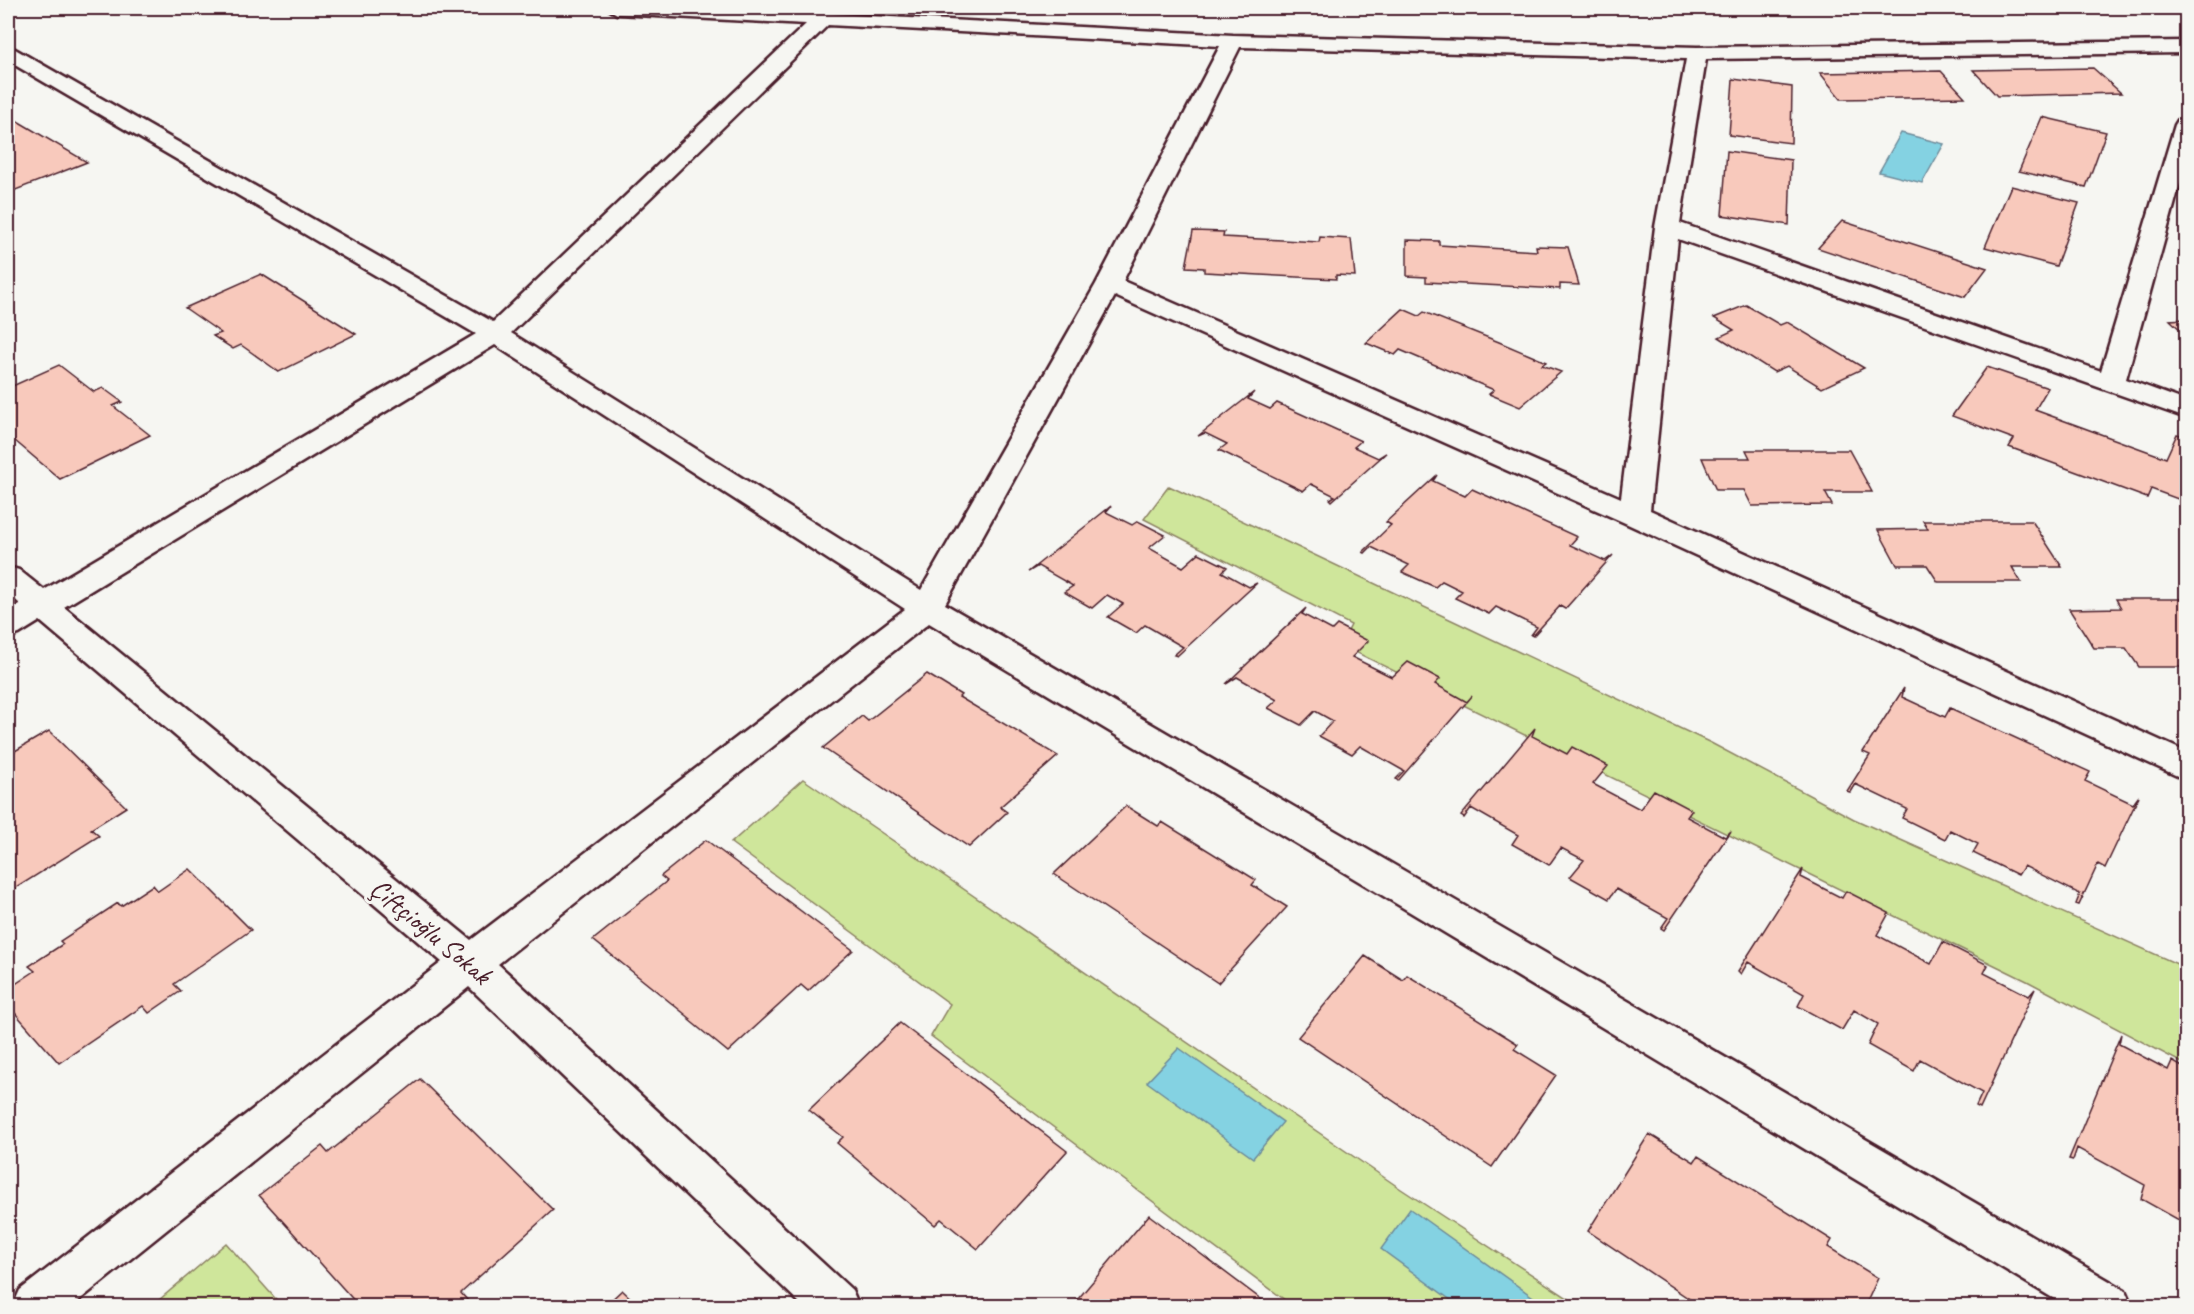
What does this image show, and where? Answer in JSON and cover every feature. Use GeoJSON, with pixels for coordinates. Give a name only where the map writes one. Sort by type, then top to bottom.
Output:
{"type":"FeatureCollection","features":[{"type":"Feature","properties":{"kind":"street"},"geometry":{"type":"LineString","coordinates":[[617,8],[1233,41],[1697,53],[2187,47]]}},
{"type":"Feature","properties":{"kind":"street"},"geometry":{"type":"LineString","coordinates":[[8,626],[42,608],[495,334],[822,20]]}},
{"type":"Feature","properties":{"kind":"street"},"geometry":{"type":"LineString","coordinates":[[36,1306],[470,963],[927,608],[1109,284],[1233,41]]}},
{"type":"Feature","properties":{"kind":"street"},"geometry":{"type":"LineString","coordinates":[[8,53],[495,334],[927,608],[2109,1306]]}},
{"type":"Feature","properties":{"kind":"street"},"geometry":{"type":"LineString","coordinates":[[1634,515],[1667,227],[1697,53]]}},
{"type":"Feature","properties":{"kind":"street"},"geometry":{"type":"LineString","coordinates":[[2111,382],[2187,124]]}},
{"type":"Feature","properties":{"kind":"street"},"geometry":{"type":"LineString","coordinates":[[1667,227],[2187,410]]}},
{"type":"Feature","properties":{"kind":"street"},"geometry":{"type":"LineString","coordinates":[[1109,284],[1634,515],[2187,767]]}},
{"type":"Feature","properties":{"kind":"street","name":"Çiftçioğlu Sokak"},"geometry":{"type":"LineString","coordinates":[[8,577],[42,608],[470,963],[836,1306]]}},
{"type":"Feature","properties":{"kind":"green space"},"geometry":{"type":"Polygon","coordinates":[[[1169,486],[1711,743],[1854,819],[2186,968],[2186,1065],[2027,981],[1341,645],[1351,625],[1144,519],[1169,486]]]}},
{"type":"Feature","properties":{"kind":"green space"},"geometry":{"type":"Polygon","coordinates":[[[803,779],[1401,1189],[1580,1306],[1293,1306],[931,1036],[950,1004],[731,843],[803,779]]]}},
{"type":"Feature","properties":{"kind":"green space"},"geometry":{"type":"Polygon","coordinates":[[[226,1243],[282,1306],[152,1306],[226,1243]]]}},
{"type":"Feature","properties":{"kind":"water"},"geometry":{"type":"Polygon","coordinates":[[[1901,133],[1944,144],[1922,183],[1879,172],[1901,133]]]}},
{"type":"Feature","properties":{"kind":"water"},"geometry":{"type":"Polygon","coordinates":[[[1179,1048],[1283,1122],[1253,1158],[1147,1082],[1179,1048]]]}},
{"type":"Feature","properties":{"kind":"water"},"geometry":{"type":"Polygon","coordinates":[[[1410,1209],[1533,1297],[1527,1306],[1459,1306],[1381,1249],[1410,1209]]]}},
{"type":"Feature","properties":{"kind":"building"},"geometry":{"type":"Polygon","coordinates":[[[2093,68],[2121,93],[1997,96],[1973,70],[2093,68]]]}},
{"type":"Feature","properties":{"kind":"building"},"geometry":{"type":"Polygon","coordinates":[[[1941,71],[1965,97],[1841,99],[1820,73],[1941,71]]]}},
{"type":"Feature","properties":{"kind":"building"},"geometry":{"type":"Polygon","coordinates":[[[1733,79],[1792,87],[1791,143],[1729,135],[1733,79]]]}},
{"type":"Feature","properties":{"kind":"building"},"geometry":{"type":"Polygon","coordinates":[[[9,116],[87,162],[8,193],[9,116]]]}},
{"type":"Feature","properties":{"kind":"building"},"geometry":{"type":"Polygon","coordinates":[[[2042,117],[2106,132],[2086,187],[2019,171],[2042,117]]]}},
{"type":"Feature","properties":{"kind":"building"},"geometry":{"type":"Polygon","coordinates":[[[1727,151],[1791,160],[1789,225],[1722,215],[1727,151]]]}},
{"type":"Feature","properties":{"kind":"building"},"geometry":{"type":"Polygon","coordinates":[[[2011,186],[2079,203],[2056,266],[1985,247],[2011,186]]]}},
{"type":"Feature","properties":{"kind":"building"},"geometry":{"type":"Polygon","coordinates":[[[1842,221],[1987,268],[1965,297],[1818,248],[1842,221]]]}},
{"type":"Feature","properties":{"kind":"building"},"geometry":{"type":"Polygon","coordinates":[[[1193,231],[1224,232],[1223,237],[1319,242],[1320,237],[1351,239],[1355,276],[1336,275],[1336,279],[1204,272],[1204,268],[1186,267],[1193,231]]]}},
{"type":"Feature","properties":{"kind":"building"},"geometry":{"type":"Polygon","coordinates":[[[1407,240],[1439,241],[1439,245],[1537,251],[1536,246],[1568,247],[1579,285],[1560,284],[1560,289],[1426,282],[1426,277],[1407,276],[1407,240]]]}},
{"type":"Feature","properties":{"kind":"building"},"geometry":{"type":"Polygon","coordinates":[[[261,274],[356,334],[279,372],[241,345],[233,349],[213,336],[221,333],[185,308],[261,274]]]}},
{"type":"Feature","properties":{"kind":"building"},"geometry":{"type":"Polygon","coordinates":[[[1746,305],[1780,325],[1787,322],[1864,368],[1822,388],[1787,366],[1774,372],[1719,337],[1734,330],[1714,318],[1746,305]]]}},
{"type":"Feature","properties":{"kind":"building"},"geometry":{"type":"Polygon","coordinates":[[[1403,309],[1419,316],[1424,312],[1546,362],[1542,365],[1561,372],[1520,407],[1489,394],[1494,390],[1400,350],[1395,355],[1366,343],[1403,309]]]}},
{"type":"Feature","properties":{"kind":"building"},"geometry":{"type":"Polygon","coordinates":[[[2186,319],[2186,335],[2170,320],[2186,319]]]}},
{"type":"Feature","properties":{"kind":"building"},"geometry":{"type":"Polygon","coordinates":[[[59,365],[94,392],[103,388],[122,402],[113,406],[150,435],[60,479],[8,435],[8,388],[59,365]]]}},
{"type":"Feature","properties":{"kind":"building"},"geometry":{"type":"Polygon","coordinates":[[[1987,367],[2048,388],[2035,410],[2166,458],[2177,434],[2186,437],[2186,502],[2151,489],[2147,498],[2009,447],[2014,439],[1952,416],[1987,367]]]}},
{"type":"Feature","properties":{"kind":"building"},"geometry":{"type":"Polygon","coordinates":[[[1254,392],[1248,399],[1270,409],[1277,403],[1361,441],[1354,447],[1378,458],[1386,453],[1332,501],[1330,499],[1335,496],[1311,484],[1303,491],[1219,450],[1227,444],[1205,433],[1198,436],[1254,392]]]}},
{"type":"Feature","properties":{"kind":"building"},"geometry":{"type":"Polygon","coordinates":[[[1746,450],[1849,450],[1872,492],[1825,492],[1832,505],[1752,506],[1744,490],[1716,490],[1702,458],[1750,458],[1746,450]]]}},
{"type":"Feature","properties":{"kind":"building"},"geometry":{"type":"Polygon","coordinates":[[[1437,475],[1433,481],[1465,496],[1472,489],[1577,537],[1570,545],[1605,561],[1613,555],[1565,609],[1560,606],[1533,636],[1531,635],[1537,627],[1496,607],[1489,614],[1455,598],[1462,591],[1442,581],[1435,587],[1402,572],[1409,565],[1371,547],[1365,553],[1363,552],[1391,525],[1386,522],[1437,475]]]}},
{"type":"Feature","properties":{"kind":"building"},"geometry":{"type":"Polygon","coordinates":[[[1111,506],[1106,512],[1132,525],[1138,521],[1165,535],[1149,548],[1183,567],[1199,553],[1227,567],[1222,572],[1249,587],[1257,583],[1177,656],[1174,655],[1183,647],[1145,625],[1136,633],[1108,617],[1123,604],[1107,595],[1092,608],[1064,592],[1073,586],[1038,566],[1028,572],[1111,506]]]}},
{"type":"Feature","properties":{"kind":"building"},"geometry":{"type":"Polygon","coordinates":[[[1923,521],[2032,521],[2062,567],[2012,567],[2021,582],[1938,582],[1927,565],[1897,565],[1878,530],[1928,529],[1923,521]]]}},
{"type":"Feature","properties":{"kind":"building"},"geometry":{"type":"Polygon","coordinates":[[[2116,599],[2186,599],[2186,667],[2139,667],[2126,648],[2094,648],[2069,609],[2121,608],[2116,599]]]}},
{"type":"Feature","properties":{"kind":"building"},"geometry":{"type":"Polygon","coordinates":[[[1306,608],[1302,614],[1332,630],[1337,625],[1368,641],[1352,657],[1392,677],[1408,662],[1440,679],[1435,684],[1467,702],[1398,781],[1396,779],[1404,771],[1360,746],[1352,754],[1319,736],[1333,721],[1315,711],[1301,725],[1268,708],[1277,700],[1237,677],[1226,684],[1306,608]]]}},
{"type":"Feature","properties":{"kind":"building"},"geometry":{"type":"Polygon","coordinates":[[[927,674],[961,695],[959,697],[1058,756],[1000,807],[1007,812],[969,847],[823,748],[862,716],[868,721],[927,674]]]}},
{"type":"Feature","properties":{"kind":"building"},"geometry":{"type":"Polygon","coordinates":[[[1904,688],[1902,697],[1945,717],[1950,708],[2090,772],[2085,781],[2133,804],[2139,796],[2105,868],[2098,864],[2079,905],[2076,904],[2080,894],[2024,866],[2018,875],[1973,853],[1978,844],[1950,830],[1945,839],[1902,818],[1907,809],[1855,784],[1850,792],[1847,791],[1870,755],[1863,752],[1904,688]]]}},
{"type":"Feature","properties":{"kind":"building"},"geometry":{"type":"Polygon","coordinates":[[[1535,728],[1532,736],[1567,754],[1572,747],[1608,766],[1593,784],[1640,809],[1654,790],[1692,810],[1687,817],[1725,837],[1731,831],[1664,930],[1661,928],[1668,918],[1616,889],[1609,899],[1570,877],[1584,860],[1561,848],[1549,865],[1512,844],[1518,835],[1471,808],[1464,818],[1461,816],[1535,728]]]}},
{"type":"Feature","properties":{"kind":"building"},"geometry":{"type":"Polygon","coordinates":[[[49,731],[126,807],[91,829],[99,836],[8,893],[8,755],[49,731]]]}},
{"type":"Feature","properties":{"kind":"building"},"geometry":{"type":"Polygon","coordinates":[[[1126,806],[1158,826],[1162,822],[1256,880],[1252,885],[1287,907],[1218,983],[1054,874],[1126,806]]]}},
{"type":"Feature","properties":{"kind":"building"},"geometry":{"type":"Polygon","coordinates":[[[706,840],[853,950],[808,991],[801,985],[728,1052],[593,940],[667,881],[661,876],[706,840]]]}},
{"type":"Feature","properties":{"kind":"building"},"geometry":{"type":"Polygon","coordinates":[[[190,869],[251,930],[174,984],[181,991],[149,1013],[143,1006],[59,1063],[8,1005],[8,989],[35,971],[29,966],[63,944],[60,941],[118,903],[121,906],[153,885],[158,891],[190,869]]]}},
{"type":"Feature","properties":{"kind":"building"},"geometry":{"type":"Polygon","coordinates":[[[1803,869],[1801,877],[1842,898],[1846,891],[1889,913],[1877,935],[1931,964],[1943,942],[1988,965],[1984,973],[2029,996],[2035,989],[1980,1108],[1976,1106],[1982,1093],[1920,1059],[1914,1071],[1868,1045],[1878,1024],[1854,1010],[1842,1030],[1798,1006],[1804,994],[1748,962],[1741,974],[1738,971],[1803,869]]]}},
{"type":"Feature","properties":{"kind":"building"},"geometry":{"type":"Polygon","coordinates":[[[1365,956],[1403,980],[1407,975],[1518,1044],[1514,1049],[1556,1075],[1492,1167],[1298,1037],[1365,956]]]}},
{"type":"Feature","properties":{"kind":"building"},"geometry":{"type":"Polygon","coordinates":[[[900,1023],[1067,1151],[978,1249],[941,1219],[935,1225],[837,1143],[843,1137],[809,1110],[900,1023]]]}},
{"type":"Feature","properties":{"kind":"building"},"geometry":{"type":"Polygon","coordinates":[[[2121,1034],[2119,1044],[2168,1070],[2172,1061],[2186,1069],[2186,1224],[2141,1199],[2145,1185],[2077,1148],[2073,1160],[2069,1159],[2121,1034]]]}},
{"type":"Feature","properties":{"kind":"building"},"geometry":{"type":"Polygon","coordinates":[[[420,1079],[553,1210],[461,1293],[468,1301],[462,1306],[359,1306],[259,1195],[322,1146],[328,1153],[420,1079]]]}},
{"type":"Feature","properties":{"kind":"building"},"geometry":{"type":"Polygon","coordinates":[[[1649,1134],[1694,1162],[1698,1156],[1832,1240],[1828,1247],[1878,1278],[1865,1306],[1700,1306],[1588,1231],[1649,1134]]]}},
{"type":"Feature","properties":{"kind":"building"},"geometry":{"type":"Polygon","coordinates":[[[1149,1215],[1270,1306],[1072,1306],[1149,1215]]]}},
{"type":"Feature","properties":{"kind":"building"},"geometry":{"type":"Polygon","coordinates":[[[622,1290],[639,1306],[605,1306],[622,1290]]]}}]}
